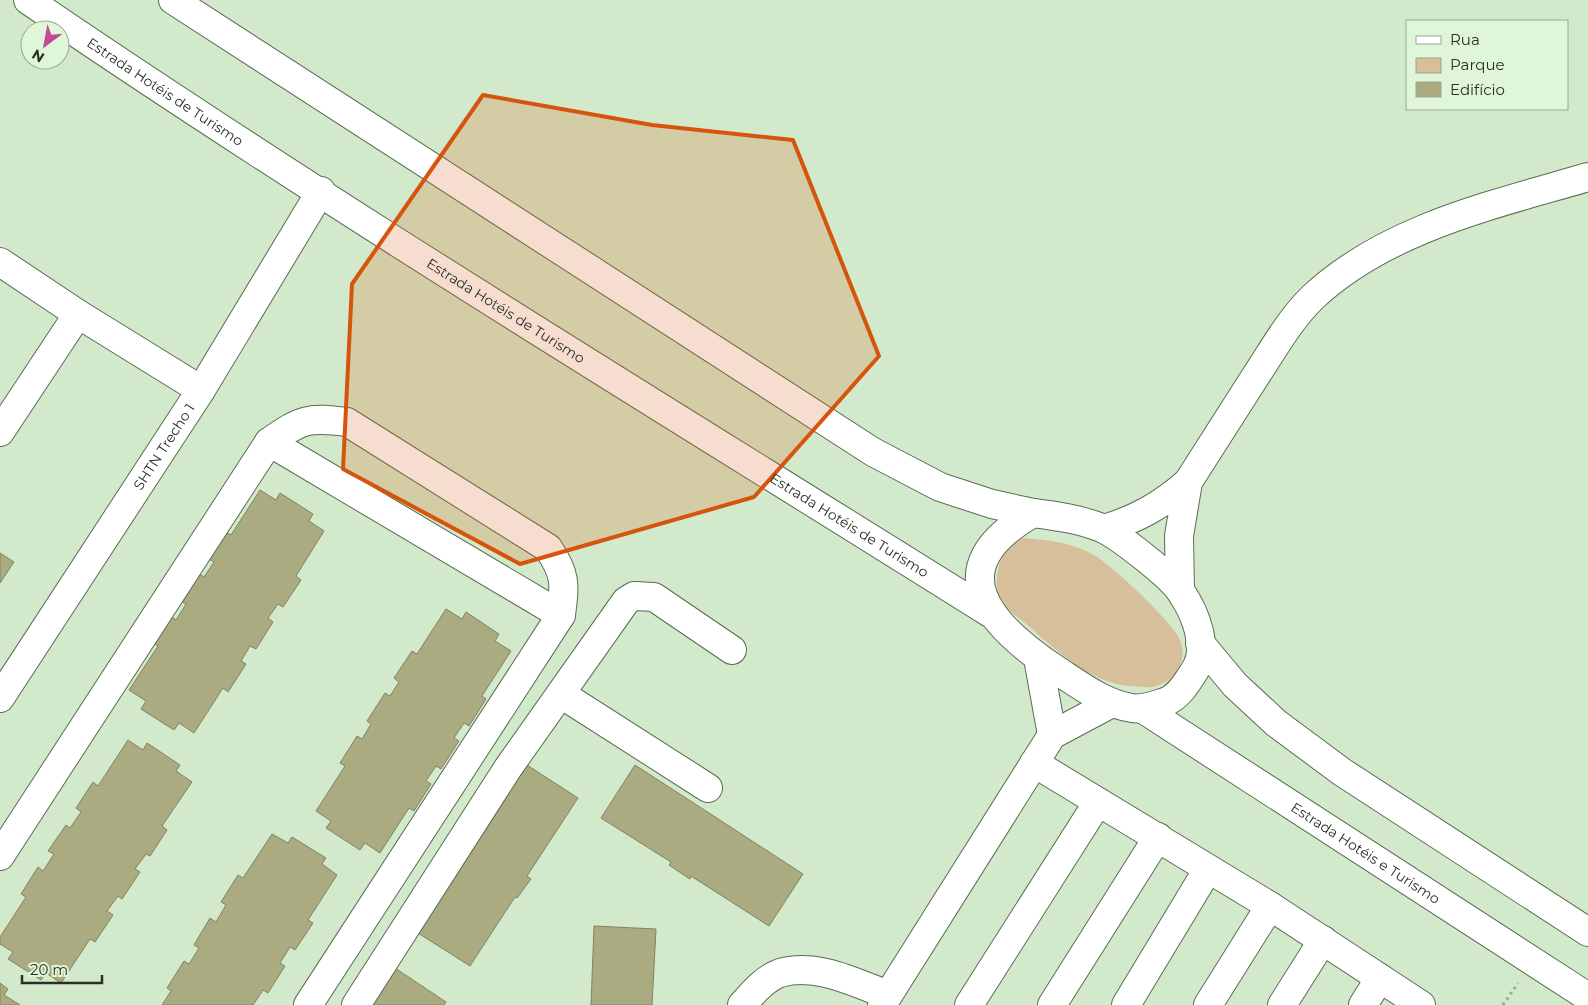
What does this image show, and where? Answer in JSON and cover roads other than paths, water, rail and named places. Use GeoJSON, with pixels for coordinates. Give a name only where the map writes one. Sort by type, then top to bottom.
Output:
{"type":"FeatureCollection","features":[{"type":"Feature","properties":{"kind":"street","name":"Estrada Hotéis de Turismo"},"geometry":{"type":"LineString","coordinates":[[28,0],[122,64],[519,318],[990,613]]}},
{"type":"Feature","properties":{"kind":"street"},"geometry":{"type":"LineString","coordinates":[[173,0],[873,452],[940,487],[992,504],[1033,513],[1071,517],[1104,529],[1150,562],[1180,590],[1196,618],[1200,644],[1198,665],[1185,687],[1168,700],[1143,708],[1112,703],[1084,688],[1038,658],[1018,642],[990,613],[982,591],[979,570],[993,543],[1009,527],[1033,513]]}},
{"type":"Feature","properties":{"kind":"street"},"geometry":{"type":"LineString","coordinates":[[1104,529],[1150,512],[1188,482],[1278,341],[1312,298],[1349,268],[1384,247],[1444,222],[1588,177]]}},
{"type":"Feature","properties":{"kind":"street","name":"SHTN Trecho 1"},"geometry":{"type":"LineString","coordinates":[[0,698],[201,390],[321,191]]}},
{"type":"Feature","properties":{"kind":"street"},"geometry":{"type":"LineString","coordinates":[[0,262],[78,314],[201,390]]}},
{"type":"Feature","properties":{"kind":"street"},"geometry":{"type":"LineString","coordinates":[[0,432],[78,314]]}},
{"type":"Feature","properties":{"kind":"street"},"geometry":{"type":"LineString","coordinates":[[0,856],[269,442],[292,426],[317,418],[347,422],[548,548],[560,566],[565,585],[561,614],[308,1005]]}},
{"type":"Feature","properties":{"kind":"street"},"geometry":{"type":"LineString","coordinates":[[269,442],[561,614]]}},
{"type":"Feature","properties":{"kind":"street"},"geometry":{"type":"LineString","coordinates":[[1180,590],[1179,536],[1188,482]]}},
{"type":"Feature","properties":{"kind":"street"},"geometry":{"type":"LineString","coordinates":[[356,1005],[508,768],[626,601],[634,596],[654,597],[732,650]]}},
{"type":"Feature","properties":{"kind":"street"},"geometry":{"type":"LineString","coordinates":[[1200,644],[1242,692],[1276,723],[1342,772],[1588,932]]}},
{"type":"Feature","properties":{"kind":"street"},"geometry":{"type":"LineString","coordinates":[[1038,658],[1052,735]]}},
{"type":"Feature","properties":{"kind":"street"},"geometry":{"type":"LineString","coordinates":[[561,694],[708,788]]}},
{"type":"Feature","properties":{"kind":"street"},"geometry":{"type":"LineString","coordinates":[[742,1005],[758,986],[780,973],[814,970],[846,979],[885,1000],[1052,735],[1112,703]]}},
{"type":"Feature","properties":{"kind":"street","name":"Estrada Hotéis e Turismo"},"geometry":{"type":"LineString","coordinates":[[1143,708],[1588,996]]}},
{"type":"Feature","properties":{"kind":"street"},"geometry":{"type":"LineString","coordinates":[[1034,763],[1270,906],[1422,1005]]}},
{"type":"Feature","properties":{"kind":"street"},"geometry":{"type":"LineString","coordinates":[[969,1005],[1098,802]]}},
{"type":"Feature","properties":{"kind":"street"},"geometry":{"type":"LineString","coordinates":[[1052,1005],[1158,837]]}},
{"type":"Feature","properties":{"kind":"street"},"geometry":{"type":"LineString","coordinates":[[1126,1005],[1208,869]]}},
{"type":"Feature","properties":{"kind":"street"},"geometry":{"type":"LineString","coordinates":[[1208,1005],[1270,906]]}},
{"type":"Feature","properties":{"kind":"street"},"geometry":{"type":"LineString","coordinates":[[1282,1005],[1323,940]]}},
{"type":"Feature","properties":{"kind":"street"},"geometry":{"type":"LineString","coordinates":[[1363,1005],[1380,978]]}}]}
